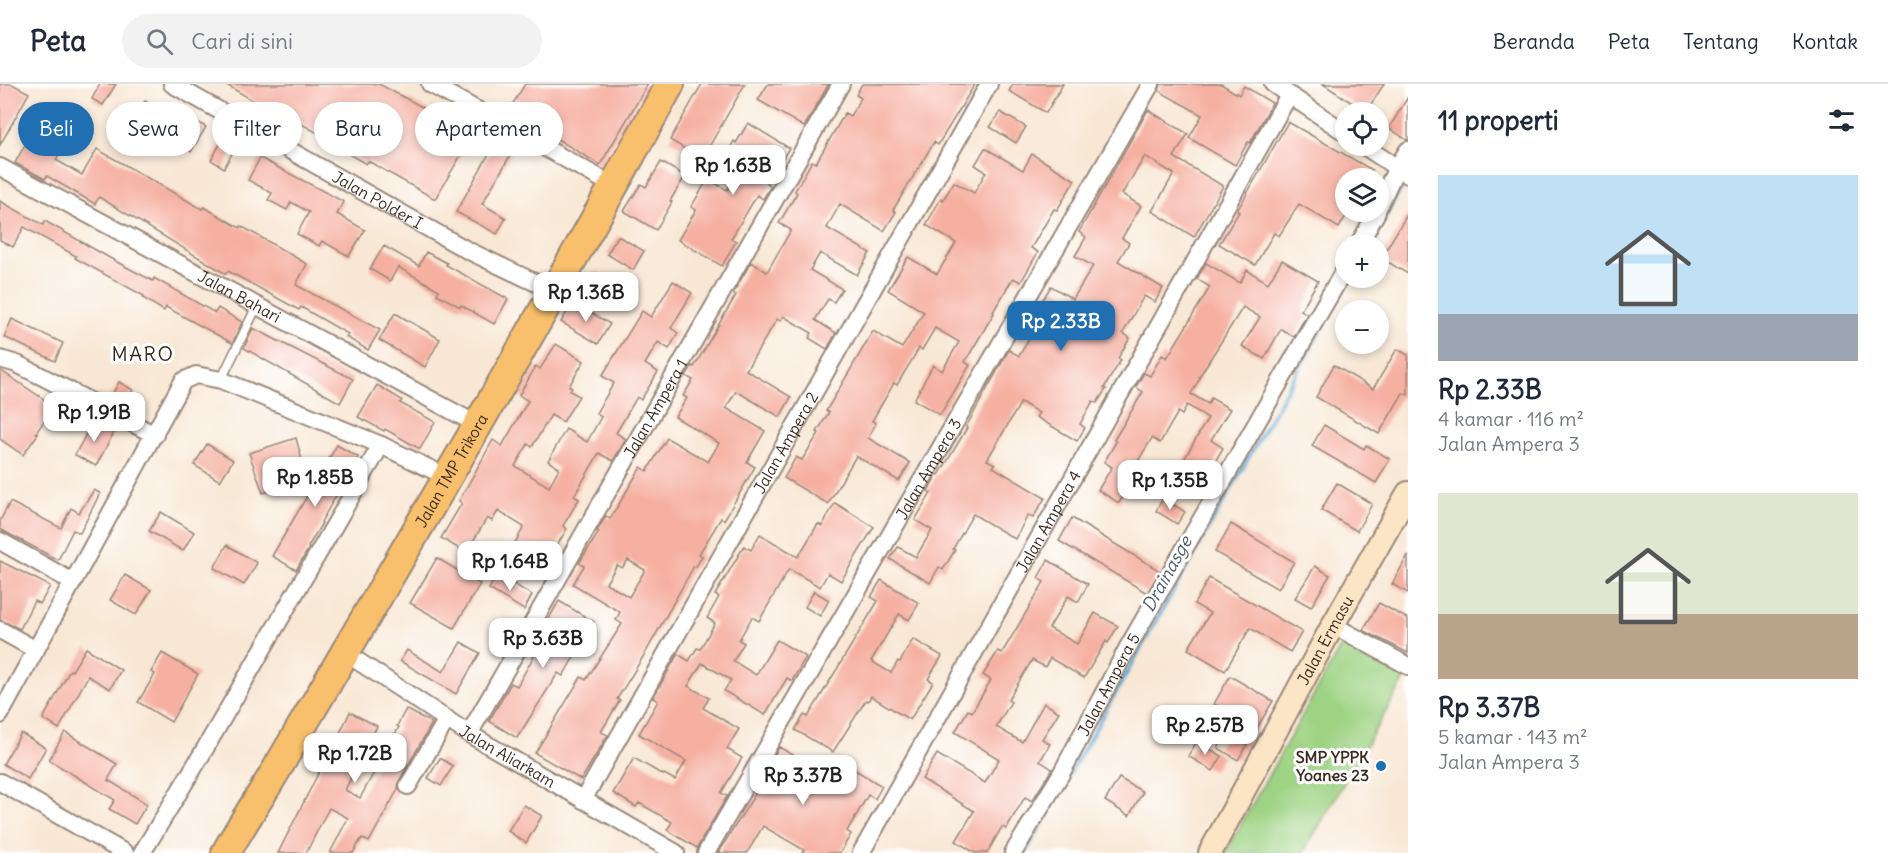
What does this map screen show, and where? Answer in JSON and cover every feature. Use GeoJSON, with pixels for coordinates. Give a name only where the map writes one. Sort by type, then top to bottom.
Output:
{"type":"FeatureCollection","features":[{"type":"Feature","properties":{"kind":"highway","name":"Jalan TMP Trikora"},"geometry":{"type":"LineString","coordinates":[[226,853],[478,425],[670,84]]}},
{"type":"Feature","properties":{"kind":"street","name":"Jalan Polder I"},"geometry":{"type":"LineString","coordinates":[[172,84],[467,250],[553,291]]}},
{"type":"Feature","properties":{"kind":"street"},"geometry":{"type":"LineString","coordinates":[[430,84],[614,186]]}},
{"type":"Feature","properties":{"kind":"street","name":"Jalan Ampera 1"},"geometry":{"type":"LineString","coordinates":[[469,734],[841,84]]}},
{"type":"Feature","properties":{"kind":"street","name":"Jalan Ampera 2"},"geometry":{"type":"LineString","coordinates":[[583,800],[989,84]]}},
{"type":"Feature","properties":{"kind":"street","name":"Jalan Ampera 3"},"geometry":{"type":"LineString","coordinates":[[706,853],[1151,84]]}},
{"type":"Feature","properties":{"kind":"street"},"geometry":{"type":"LineString","coordinates":[[1273,84],[1335,125]]}},
{"type":"Feature","properties":{"kind":"street","name":"Jalan Ampera 4"},"geometry":{"type":"LineString","coordinates":[[861,853],[1289,94]]}},
{"type":"Feature","properties":{"kind":"street"},"geometry":{"type":"LineString","coordinates":[[1389,192],[1402,171],[1408,150]]}},
{"type":"Feature","properties":{"kind":"street"},"geometry":{"type":"LineString","coordinates":[[1379,156],[1402,171]]}},
{"type":"Feature","properties":{"kind":"street","name":"Jalan Bahari"},"geometry":{"type":"LineString","coordinates":[[0,167],[478,425]]}},
{"type":"Feature","properties":{"kind":"street","name":"Jalan Ampera 5"},"geometry":{"type":"LineString","coordinates":[[1013,853],[1062,774],[1128,646],[1335,286]]}},
{"type":"Feature","properties":{"kind":"street"},"geometry":{"type":"LineString","coordinates":[[0,359],[17,364],[155,435]]}},
{"type":"Feature","properties":{"kind":"street"},"geometry":{"type":"LineString","coordinates":[[0,715],[183,381],[196,375],[221,380],[381,445],[447,477]]}},
{"type":"Feature","properties":{"kind":"street"},"geometry":{"type":"LineString","coordinates":[[142,853],[381,445]]}},
{"type":"Feature","properties":{"kind":"street","name":"Jalan Ermasu"},"geometry":{"type":"LineString","coordinates":[[1210,853],[1408,493]]}},
{"type":"Feature","properties":{"kind":"street"},"geometry":{"type":"LineString","coordinates":[[0,541],[73,582]]}},
{"type":"Feature","properties":{"kind":"street"},"geometry":{"type":"LineString","coordinates":[[1334,625],[1408,666]]}},
{"type":"Feature","properties":{"kind":"street"},"geometry":{"type":"LineString","coordinates":[[0,630],[36,650]]}},
{"type":"Feature","properties":{"kind":"street","name":"Jalan Aliarkam"},"geometry":{"type":"LineString","coordinates":[[344,652],[469,734],[676,853]]}},
{"type":"Feature","properties":{"kind":"street"},"geometry":{"type":"LineString","coordinates":[[408,786],[447,719]]}},
{"type":"Feature","properties":{"kind":"street"},"geometry":{"type":"LineString","coordinates":[[0,782],[125,853]]}},
{"type":"Feature","properties":{"kind":"lane"},"geometry":{"type":"LineString","coordinates":[[221,380],[257,306]]}},
{"type":"Feature","properties":{"kind":"green space"},"geometry":{"type":"Polygon","coordinates":[[[1344,641],[1406,677],[1303,853],[1225,853],[1344,641]]]}},
{"type":"Feature","properties":{"kind":"building"},"geometry":{"type":"Polygon","coordinates":[[[0,84],[12,84],[29,93],[24,102],[18,102],[18,113],[0,145],[0,84]]]}},
{"type":"Feature","properties":{"kind":"building"},"geometry":{"type":"Polygon","coordinates":[[[100,84],[116,84],[103,105],[92,99],[100,84]]]}},
{"type":"Feature","properties":{"kind":"building"},"geometry":{"type":"Polygon","coordinates":[[[225,84],[379,84],[415,103],[415,156],[461,156],[435,199],[368,161],[366,164],[352,156],[403,156],[403,102],[314,102],[314,131],[302,124],[302,102],[256,102],[225,84]]]}},
{"type":"Feature","properties":{"kind":"building"},"geometry":{"type":"Polygon","coordinates":[[[525,84],[648,84],[600,165],[563,143],[563,102],[514,102],[525,84]]]}},
{"type":"Feature","properties":{"kind":"building"},"geometry":{"type":"Polygon","coordinates":[[[702,84],[745,84],[702,159],[670,140],[702,84]]]}},
{"type":"Feature","properties":{"kind":"building"},"geometry":{"type":"Polygon","coordinates":[[[768,84],[829,84],[804,127],[758,100],[768,84]]]}},
{"type":"Feature","properties":{"kind":"building"},"geometry":{"type":"Polygon","coordinates":[[[862,84],[975,84],[938,145],[934,142],[893,210],[896,212],[884,231],[840,204],[827,228],[870,253],[857,275],[820,253],[810,270],[842,289],[834,302],[828,299],[815,320],[836,333],[827,349],[809,338],[812,333],[783,316],[780,321],[777,319],[746,370],[791,397],[780,417],[736,391],[726,408],[765,431],[747,462],[755,467],[724,520],[721,518],[699,554],[702,556],[696,567],[694,566],[617,699],[620,700],[601,732],[608,735],[581,780],[535,753],[581,677],[586,680],[622,624],[616,620],[620,612],[573,584],[584,566],[579,563],[599,532],[597,531],[606,516],[610,519],[641,467],[647,471],[667,438],[708,462],[719,443],[675,417],[687,398],[683,396],[693,380],[686,376],[692,366],[694,367],[736,295],[733,293],[751,262],[767,272],[791,230],[779,223],[797,193],[795,191],[812,161],[816,163],[845,113],[850,116],[861,98],[856,95],[862,84]],[[628,560],[622,568],[617,565],[606,583],[629,597],[645,570],[628,560]]]}},
{"type":"Feature","properties":{"kind":"building"},"geometry":{"type":"Polygon","coordinates":[[[1013,84],[1063,84],[1046,113],[1009,91],[1013,84]]]}},
{"type":"Feature","properties":{"kind":"building"},"geometry":{"type":"Polygon","coordinates":[[[1161,84],[1221,84],[1239,95],[1244,86],[1272,103],[1235,165],[1189,138],[1202,115],[1159,91],[1161,84]]]}},
{"type":"Feature","properties":{"kind":"building"},"geometry":{"type":"Polygon","coordinates":[[[1323,84],[1384,84],[1372,102],[1351,102],[1323,84]]]}},
{"type":"Feature","properties":{"kind":"building"},"geometry":{"type":"Polygon","coordinates":[[[1408,97],[1408,140],[1389,128],[1408,97]]]}},
{"type":"Feature","properties":{"kind":"building"},"geometry":{"type":"Polygon","coordinates":[[[1148,110],[1188,134],[1174,157],[1223,186],[1194,237],[1152,211],[1174,174],[1145,156],[1122,194],[1141,206],[1122,238],[1129,243],[1118,261],[1163,288],[1155,302],[1144,296],[1123,333],[1130,338],[1118,358],[1121,360],[1104,388],[1106,389],[1097,403],[1093,401],[1080,424],[1085,428],[1077,441],[1036,417],[1039,413],[1021,402],[987,460],[995,464],[993,467],[1045,498],[1033,518],[1028,515],[1015,539],[973,514],[943,570],[939,567],[930,583],[890,559],[898,547],[916,557],[932,530],[915,520],[931,493],[928,491],[967,428],[1009,350],[1019,356],[1043,315],[1036,311],[1051,286],[1073,299],[1093,266],[1075,256],[1086,237],[1079,232],[1148,110]]]}},
{"type":"Feature","properties":{"kind":"building"},"geometry":{"type":"Polygon","coordinates":[[[1000,112],[1026,127],[1016,143],[990,127],[1000,112]]]}},
{"type":"Feature","properties":{"kind":"building"},"geometry":{"type":"Polygon","coordinates":[[[1288,122],[1335,149],[1335,156],[1348,156],[1368,168],[1335,168],[1335,222],[1342,222],[1339,228],[1299,204],[1279,236],[1274,233],[1255,265],[1219,244],[1239,212],[1237,211],[1288,122]]]}},
{"type":"Feature","properties":{"kind":"building"},"geometry":{"type":"Polygon","coordinates":[[[200,123],[206,127],[200,137],[200,123]]]}},
{"type":"Feature","properties":{"kind":"building"},"geometry":{"type":"Polygon","coordinates":[[[748,123],[789,148],[767,183],[771,186],[763,199],[757,195],[731,239],[736,241],[722,266],[678,240],[696,210],[691,207],[708,179],[727,190],[743,163],[727,154],[748,123]]]}},
{"type":"Feature","properties":{"kind":"building"},"geometry":{"type":"Polygon","coordinates":[[[985,148],[1023,170],[1032,154],[1075,180],[1057,210],[1054,209],[1031,248],[1038,252],[1021,282],[1013,278],[993,312],[965,362],[970,365],[940,415],[914,400],[933,365],[942,371],[959,342],[935,328],[922,350],[919,348],[897,385],[894,383],[872,421],[876,423],[868,438],[910,463],[899,481],[856,456],[828,504],[784,478],[796,457],[802,460],[819,433],[817,432],[829,412],[826,411],[873,331],[902,348],[924,312],[888,290],[908,257],[937,274],[956,243],[926,225],[941,198],[943,200],[954,182],[974,193],[986,172],[975,165],[985,148]]]}},
{"type":"Feature","properties":{"kind":"building"},"geometry":{"type":"Polygon","coordinates":[[[97,149],[202,209],[204,207],[240,228],[241,226],[307,264],[296,285],[380,330],[368,350],[346,337],[348,334],[301,307],[299,310],[228,271],[226,274],[99,197],[95,204],[47,176],[45,179],[15,163],[19,156],[58,156],[56,160],[82,175],[97,149]]]}},
{"type":"Feature","properties":{"kind":"building"},"geometry":{"type":"Polygon","coordinates":[[[213,156],[231,156],[224,168],[211,160],[213,156]]]}},
{"type":"Feature","properties":{"kind":"building"},"geometry":{"type":"Polygon","coordinates":[[[488,156],[510,156],[482,204],[506,218],[497,234],[456,212],[488,156]]]}},
{"type":"Feature","properties":{"kind":"building"},"geometry":{"type":"Polygon","coordinates":[[[260,158],[344,202],[337,214],[365,230],[349,256],[322,241],[319,246],[297,234],[309,212],[291,202],[287,210],[268,200],[272,193],[248,180],[260,158]]]}},
{"type":"Feature","properties":{"kind":"building"},"geometry":{"type":"Polygon","coordinates":[[[661,162],[685,176],[656,230],[624,211],[641,184],[646,187],[661,162]]]}},
{"type":"Feature","properties":{"kind":"building"},"geometry":{"type":"Polygon","coordinates":[[[0,201],[43,225],[45,221],[115,261],[153,281],[154,278],[215,313],[218,308],[242,322],[233,342],[166,307],[164,311],[143,298],[144,296],[24,227],[13,247],[0,240],[0,201]]]}},
{"type":"Feature","properties":{"kind":"building"},"geometry":{"type":"Polygon","coordinates":[[[1408,213],[1408,274],[1389,263],[1389,245],[1408,213]]]}},
{"type":"Feature","properties":{"kind":"building"},"geometry":{"type":"Polygon","coordinates":[[[618,236],[644,251],[633,270],[607,254],[618,236]]]}},
{"type":"Feature","properties":{"kind":"building"},"geometry":{"type":"Polygon","coordinates":[[[384,246],[419,266],[426,252],[508,299],[494,324],[437,294],[439,290],[398,267],[390,281],[370,269],[384,246]]]}},
{"type":"Feature","properties":{"kind":"building"},"geometry":{"type":"Polygon","coordinates":[[[1282,260],[1318,281],[1301,310],[1307,314],[1294,337],[1281,329],[1264,359],[1242,346],[1260,317],[1243,307],[1199,377],[1191,394],[1208,404],[1211,398],[1230,409],[1211,440],[1223,448],[1206,477],[1210,479],[1199,497],[1169,479],[1179,461],[1182,463],[1208,418],[1187,405],[1182,415],[1178,412],[1160,443],[1152,438],[1138,461],[1143,464],[1119,503],[1098,490],[1112,467],[1104,462],[1116,442],[1114,440],[1143,392],[1136,387],[1144,373],[1150,376],[1162,355],[1167,358],[1210,287],[1197,279],[1206,263],[1240,283],[1247,270],[1268,283],[1282,260]]]}},
{"type":"Feature","properties":{"kind":"building"},"geometry":{"type":"Polygon","coordinates":[[[596,273],[625,290],[617,303],[589,286],[596,273]]]}},
{"type":"Feature","properties":{"kind":"building"},"geometry":{"type":"Polygon","coordinates":[[[673,281],[692,293],[671,328],[678,333],[669,349],[658,342],[645,364],[658,372],[641,400],[637,397],[616,433],[626,439],[613,461],[599,453],[574,496],[579,499],[563,526],[567,529],[549,558],[551,559],[543,573],[509,553],[524,527],[498,511],[492,521],[487,518],[466,553],[441,538],[462,503],[459,501],[493,440],[502,446],[528,401],[519,395],[536,366],[540,369],[556,344],[584,361],[569,386],[572,388],[570,391],[579,396],[563,422],[551,415],[532,447],[528,444],[515,466],[549,487],[559,468],[548,461],[566,429],[587,442],[601,417],[596,413],[614,383],[602,376],[642,311],[651,317],[673,281]]]}},
{"type":"Feature","properties":{"kind":"building"},"geometry":{"type":"Polygon","coordinates":[[[573,302],[610,324],[598,344],[561,322],[573,302]]]}},
{"type":"Feature","properties":{"kind":"building"},"geometry":{"type":"Polygon","coordinates":[[[395,313],[440,339],[425,367],[379,340],[395,313]]]}},
{"type":"Feature","properties":{"kind":"building"},"geometry":{"type":"Polygon","coordinates":[[[12,319],[63,343],[55,361],[4,337],[12,319]]]}},
{"type":"Feature","properties":{"kind":"building"},"geometry":{"type":"Polygon","coordinates":[[[253,328],[353,379],[340,403],[244,348],[253,328]]]}},
{"type":"Feature","properties":{"kind":"building"},"geometry":{"type":"Polygon","coordinates":[[[1397,349],[1408,355],[1408,395],[1403,393],[1379,434],[1316,397],[1334,365],[1373,389],[1397,349]]]}},
{"type":"Feature","properties":{"kind":"building"},"geometry":{"type":"Polygon","coordinates":[[[0,370],[54,406],[23,455],[0,439],[0,370]]]}},
{"type":"Feature","properties":{"kind":"building"},"geometry":{"type":"Polygon","coordinates":[[[119,382],[133,390],[125,403],[112,395],[119,382]]]}},
{"type":"Feature","properties":{"kind":"building"},"geometry":{"type":"Polygon","coordinates":[[[377,385],[402,400],[400,403],[435,422],[420,449],[358,417],[377,385]]]}},
{"type":"Feature","properties":{"kind":"building"},"geometry":{"type":"Polygon","coordinates":[[[93,421],[114,432],[96,466],[75,455],[93,421]]]}},
{"type":"Feature","properties":{"kind":"building"},"geometry":{"type":"Polygon","coordinates":[[[1324,425],[1364,449],[1366,445],[1390,459],[1376,483],[1312,446],[1324,425]]]}},
{"type":"Feature","properties":{"kind":"building"},"geometry":{"type":"Polygon","coordinates":[[[296,438],[307,479],[263,493],[249,453],[296,438]]]}},
{"type":"Feature","properties":{"kind":"building"},"geometry":{"type":"Polygon","coordinates":[[[207,444],[233,460],[220,481],[194,465],[207,444]]]}},
{"type":"Feature","properties":{"kind":"building"},"geometry":{"type":"Polygon","coordinates":[[[337,445],[358,457],[296,570],[272,556],[337,445]]]}},
{"type":"Feature","properties":{"kind":"building"},"geometry":{"type":"Polygon","coordinates":[[[1337,483],[1372,504],[1357,531],[1321,510],[1337,483]]]}},
{"type":"Feature","properties":{"kind":"building"},"geometry":{"type":"Polygon","coordinates":[[[94,490],[100,493],[80,533],[73,530],[58,560],[0,529],[0,521],[10,502],[61,528],[71,508],[79,513],[94,490]]]}},
{"type":"Feature","properties":{"kind":"building"},"geometry":{"type":"Polygon","coordinates":[[[1163,498],[1185,512],[1177,524],[1156,511],[1163,498]]]}},
{"type":"Feature","properties":{"kind":"building"},"geometry":{"type":"Polygon","coordinates":[[[835,503],[874,527],[841,581],[828,573],[820,587],[789,569],[759,621],[752,617],[739,640],[744,643],[733,661],[756,675],[777,640],[806,657],[792,681],[787,678],[765,715],[724,691],[731,680],[702,663],[688,686],[709,698],[703,708],[739,729],[727,749],[742,758],[721,793],[727,796],[697,848],[667,830],[672,822],[639,803],[636,807],[613,793],[634,758],[675,780],[686,761],[639,734],[658,701],[653,698],[678,654],[689,661],[697,648],[700,649],[715,623],[707,618],[719,597],[715,595],[744,546],[751,550],[760,534],[798,557],[818,524],[822,526],[835,503]]]}},
{"type":"Feature","properties":{"kind":"building"},"geometry":{"type":"Polygon","coordinates":[[[161,512],[194,532],[183,551],[149,531],[161,512]]]}},
{"type":"Feature","properties":{"kind":"building"},"geometry":{"type":"Polygon","coordinates":[[[1072,518],[1160,571],[1147,593],[1059,541],[1072,518]]]}},
{"type":"Feature","properties":{"kind":"building"},"geometry":{"type":"Polygon","coordinates":[[[1231,524],[1294,562],[1278,589],[1215,552],[1231,524]]]}},
{"type":"Feature","properties":{"kind":"building"},"geometry":{"type":"Polygon","coordinates":[[[227,545],[257,563],[244,585],[214,568],[227,545]]]}},
{"type":"Feature","properties":{"kind":"building"},"geometry":{"type":"Polygon","coordinates":[[[1408,555],[1408,593],[1392,584],[1408,555]]]}},
{"type":"Feature","properties":{"kind":"building"},"geometry":{"type":"Polygon","coordinates":[[[437,558],[480,584],[454,628],[410,603],[437,558]]]}},
{"type":"Feature","properties":{"kind":"building"},"geometry":{"type":"Polygon","coordinates":[[[1048,560],[1088,584],[1078,602],[1068,596],[1049,628],[1077,644],[1095,613],[1118,626],[1108,643],[1106,641],[1084,678],[1050,658],[1045,667],[1032,660],[1008,700],[1011,702],[996,727],[1022,742],[1044,703],[1059,712],[1042,739],[1050,744],[1040,761],[1052,769],[1032,801],[1025,797],[1006,829],[1002,827],[987,853],[975,853],[956,841],[974,811],[922,779],[937,754],[985,783],[999,759],[955,732],[968,710],[972,712],[991,680],[983,675],[998,651],[1002,653],[1044,582],[1038,578],[1048,560]]]}},
{"type":"Feature","properties":{"kind":"building"},"geometry":{"type":"Polygon","coordinates":[[[0,561],[50,586],[40,604],[34,601],[20,629],[0,620],[0,561]]]}},
{"type":"Feature","properties":{"kind":"building"},"geometry":{"type":"Polygon","coordinates":[[[1315,566],[1330,575],[1311,607],[1295,598],[1315,566]]]}},
{"type":"Feature","properties":{"kind":"building"},"geometry":{"type":"Polygon","coordinates":[[[497,574],[532,595],[524,610],[489,589],[497,574]]]}},
{"type":"Feature","properties":{"kind":"building"},"geometry":{"type":"Polygon","coordinates":[[[125,575],[151,590],[136,615],[110,600],[125,575]]]}},
{"type":"Feature","properties":{"kind":"building"},"geometry":{"type":"Polygon","coordinates":[[[1209,578],[1302,632],[1290,652],[1250,628],[1225,671],[1188,649],[1210,613],[1194,604],[1209,578]]]}},
{"type":"Feature","properties":{"kind":"building"},"geometry":{"type":"Polygon","coordinates":[[[881,580],[919,603],[909,620],[899,614],[871,661],[891,673],[913,639],[942,656],[928,679],[933,682],[910,720],[871,696],[868,701],[866,700],[833,752],[795,730],[804,715],[808,717],[878,601],[871,597],[881,580]]]}},
{"type":"Feature","properties":{"kind":"building"},"geometry":{"type":"Polygon","coordinates":[[[814,591],[829,600],[820,616],[805,607],[814,591]]]}},
{"type":"Feature","properties":{"kind":"building"},"geometry":{"type":"Polygon","coordinates":[[[559,601],[594,622],[563,676],[558,673],[517,738],[489,721],[511,683],[517,686],[551,628],[545,625],[559,601]]]}},
{"type":"Feature","properties":{"kind":"building"},"geometry":{"type":"Polygon","coordinates":[[[1379,603],[1408,619],[1408,653],[1363,630],[1379,603]]]}},
{"type":"Feature","properties":{"kind":"building"},"geometry":{"type":"Polygon","coordinates":[[[461,642],[480,653],[456,694],[400,661],[407,650],[443,672],[461,642]]]}},
{"type":"Feature","properties":{"kind":"building"},"geometry":{"type":"Polygon","coordinates":[[[86,648],[121,670],[110,689],[88,676],[59,729],[43,719],[70,670],[72,671],[86,648]]]}},
{"type":"Feature","properties":{"kind":"building"},"geometry":{"type":"Polygon","coordinates":[[[162,653],[198,674],[171,722],[138,702],[155,674],[151,672],[162,653]]]}},
{"type":"Feature","properties":{"kind":"building"},"geometry":{"type":"Polygon","coordinates":[[[1230,676],[1273,701],[1238,760],[1218,748],[1237,717],[1214,704],[1230,676]]]}},
{"type":"Feature","properties":{"kind":"building"},"geometry":{"type":"Polygon","coordinates":[[[406,709],[432,723],[399,781],[398,789],[369,842],[362,838],[353,853],[330,853],[348,818],[329,808],[306,853],[278,853],[324,762],[321,760],[332,739],[336,741],[350,712],[377,726],[345,790],[360,798],[399,727],[397,726],[406,709]]]}},
{"type":"Feature","properties":{"kind":"building"},"geometry":{"type":"Polygon","coordinates":[[[65,732],[117,764],[108,780],[147,804],[135,824],[109,809],[115,800],[49,760],[65,732]]]}},
{"type":"Feature","properties":{"kind":"building"},"geometry":{"type":"Polygon","coordinates":[[[21,733],[46,748],[28,779],[3,764],[21,733]]]}},
{"type":"Feature","properties":{"kind":"building"},"geometry":{"type":"Polygon","coordinates":[[[1197,741],[1222,756],[1213,771],[1188,756],[1197,741]]]}},
{"type":"Feature","properties":{"kind":"building"},"geometry":{"type":"Polygon","coordinates":[[[779,747],[832,778],[842,762],[882,786],[875,799],[868,795],[847,831],[851,834],[840,853],[802,853],[804,850],[763,826],[747,853],[718,853],[762,783],[760,781],[779,747]]]}},
{"type":"Feature","properties":{"kind":"building"},"geometry":{"type":"Polygon","coordinates":[[[440,758],[453,766],[441,786],[428,778],[440,758]]]}},
{"type":"Feature","properties":{"kind":"building"},"geometry":{"type":"Polygon","coordinates":[[[1119,778],[1143,792],[1129,816],[1105,801],[1119,778]]]}},
{"type":"Feature","properties":{"kind":"building"},"geometry":{"type":"Polygon","coordinates":[[[524,805],[542,816],[526,843],[508,831],[524,805]]]}},
{"type":"Feature","properties":{"kind":"waterway","name":"Drainasge"},"geometry":{"type":"LineString","coordinates":[[1375,234],[1406,180]]}},
{"type":"Feature","properties":{"kind":"waterway","name":"Drainasge"},"geometry":{"type":"LineString","coordinates":[[1025,853],[1344,288]]}},
{"type":"Feature","properties":{"kind":"place","name":"SMP YPPK Yoanes 23"},"geometry":{"type":"Point","coordinates":[1381,766]}},
{"type":"Feature","properties":{"kind":"district","name":"MARO"},"geometry":{"type":"Point","coordinates":[143,354]}}]}
